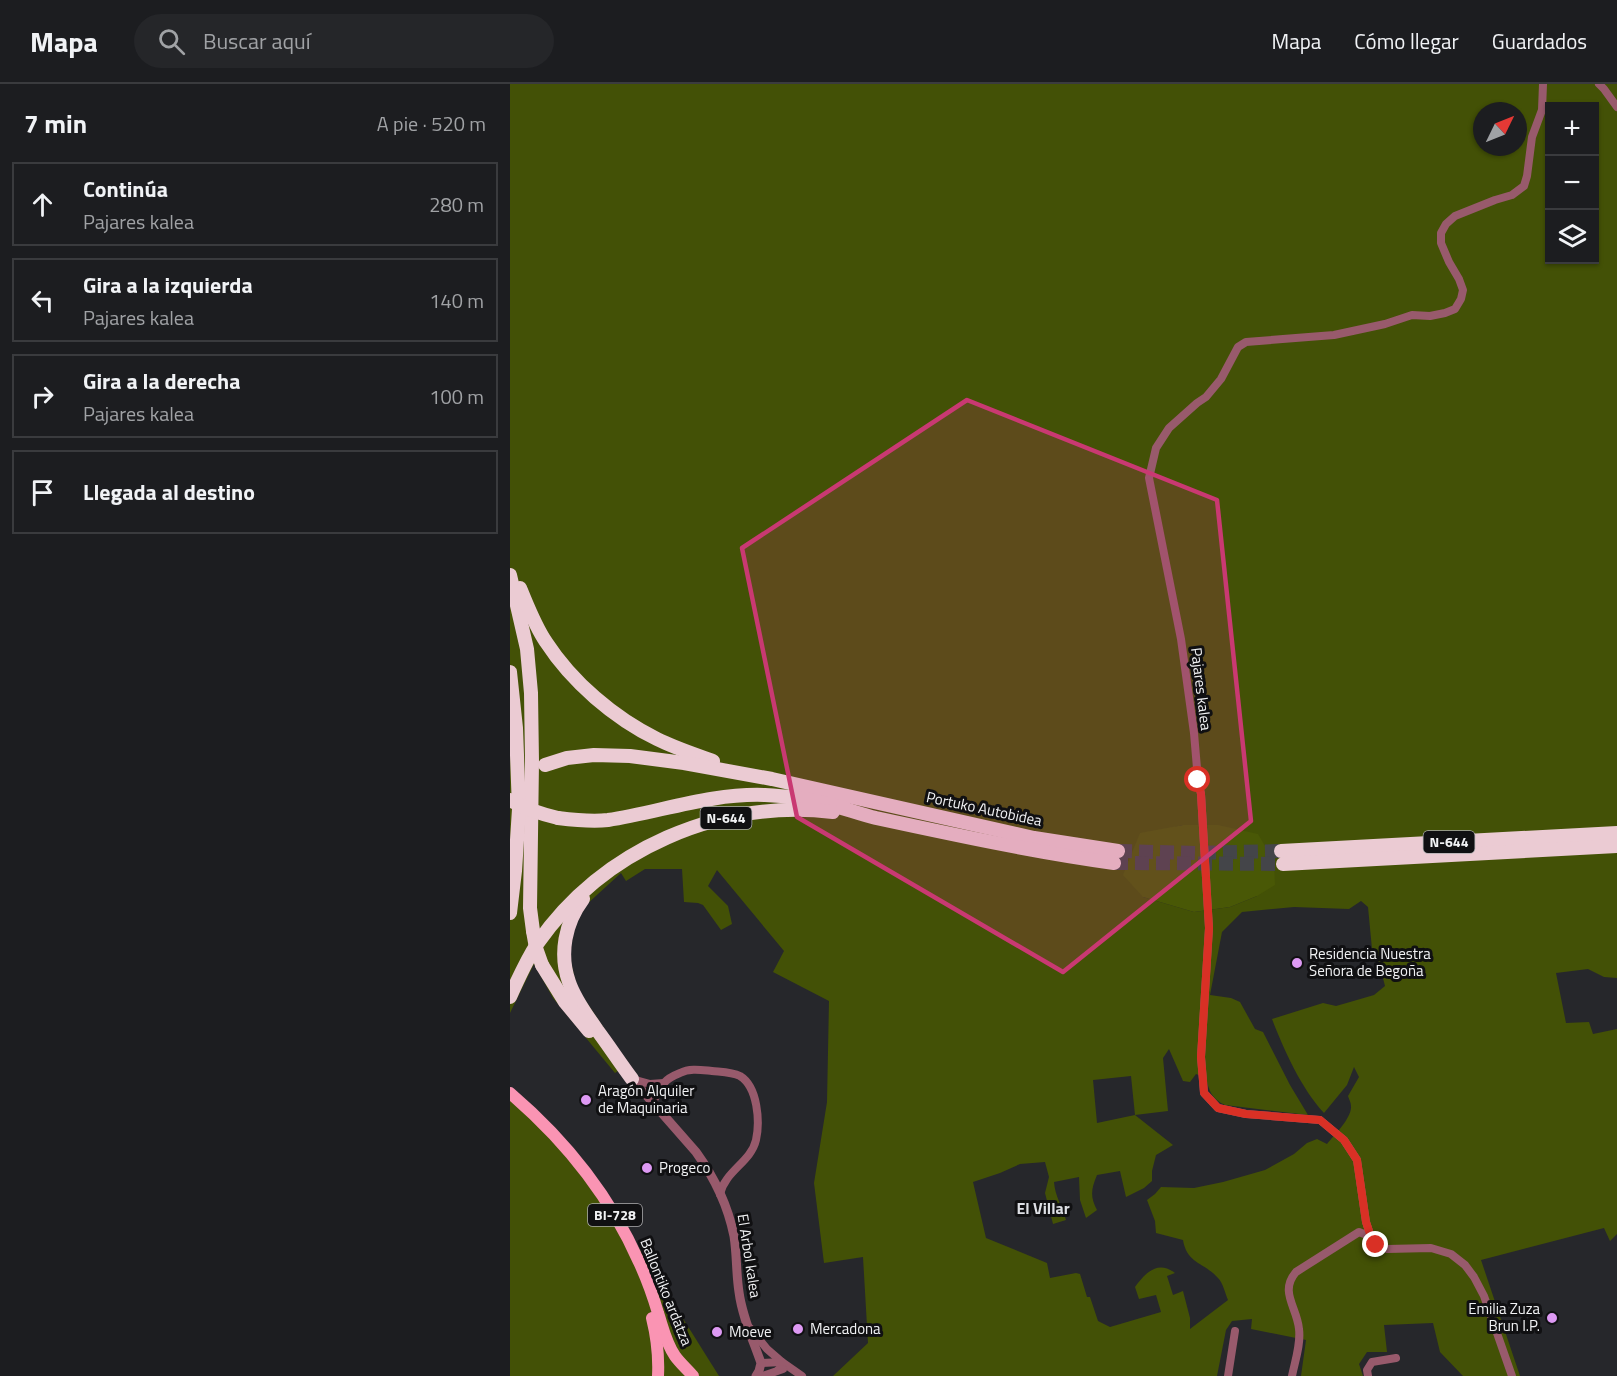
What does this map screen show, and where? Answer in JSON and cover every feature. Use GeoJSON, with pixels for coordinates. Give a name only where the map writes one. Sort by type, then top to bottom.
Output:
{"type":"FeatureCollection","features":[{"type":"Feature","properties":{"kind":"highway","name":"N-644"},"geometry":{"type":"LineString","coordinates":[[510,567],[546,643],[581,684],[604,704],[628,722],[681,750],[772,779]]}},
{"type":"Feature","properties":{"kind":"highway"},"geometry":{"type":"LineString","coordinates":[[510,574],[526,649],[531,693],[530,908],[536,948],[542,965],[564,1002],[632,1079]]}},
{"type":"Feature","properties":{"kind":"highway"},"geometry":{"type":"LineString","coordinates":[[510,672],[516,728],[519,809],[510,913]]}},
{"type":"Feature","properties":{"kind":"highway","name":"N-644"},"geometry":{"type":"LineString","coordinates":[[545,765],[581,756],[620,755],[684,763],[772,779]]}},
{"type":"Feature","properties":{"kind":"highway","name":"Portuko Autobidea"},"geometry":{"type":"LineString","coordinates":[[772,779],[1116,857],[1076,858],[873,817]]}},
{"type":"Feature","properties":{"kind":"highway"},"geometry":{"type":"LineString","coordinates":[[510,801],[541,814],[581,821],[606,820],[715,798],[764,795],[816,801],[873,817]]}},
{"type":"Feature","properties":{"kind":"highway","name":"N-644"},"geometry":{"type":"LineString","coordinates":[[510,997],[537,945],[573,900],[639,851],[686,829],[716,819],[751,813],[787,809],[873,817]]}},
{"type":"Feature","properties":{"kind":"highway","name":"N-644"},"geometry":{"type":"LineString","coordinates":[[1617,833],[1282,857],[1617,846]]}},
{"type":"Feature","properties":{"kind":"highway","name":"N-644"},"geometry":{"type":"LineString","coordinates":[[595,883],[568,925],[564,945],[565,969],[569,984],[581,1006],[632,1079]]}},
{"type":"Feature","properties":{"kind":"main road","name":"Ballontiko ardatza"},"geometry":{"type":"LineString","coordinates":[[510,1093],[561,1142],[607,1201],[641,1265],[668,1344],[680,1363],[693,1376]]}},
{"type":"Feature","properties":{"kind":"main road","name":"Ballontiko ardatza"},"geometry":{"type":"LineString","coordinates":[[510,1102],[558,1150],[606,1214],[629,1258],[645,1296],[657,1340],[658,1376]]}},
{"type":"Feature","properties":{"kind":"street","name":"Pajares kalea"},"geometry":{"type":"LineString","coordinates":[[1376,1245],[1366,1222],[1357,1160],[1344,1140],[1320,1120],[1246,1114],[1218,1108],[1204,1093],[1201,1057],[1209,928],[1201,794],[1181,639],[1149,478],[1156,448],[1169,428],[1206,397],[1221,379],[1238,347],[1246,342],[1334,335],[1385,324],[1412,315],[1430,316],[1455,309],[1463,290],[1441,243],[1442,233],[1446,224],[1455,216],[1512,195],[1524,186],[1532,137],[1542,110],[1543,84]]}},
{"type":"Feature","properties":{"kind":"street"},"geometry":{"type":"LineString","coordinates":[[1599,84],[1617,107]]}},
{"type":"Feature","properties":{"kind":"street"},"geometry":{"type":"LineString","coordinates":[[632,1079],[650,1084],[664,1083],[681,1072],[707,1070],[740,1076],[748,1083],[756,1101],[756,1142],[749,1155],[730,1174],[720,1194]]}},
{"type":"Feature","properties":{"kind":"street","name":"El Arbol kalea"},"geometry":{"type":"LineString","coordinates":[[632,1079],[705,1164],[720,1194],[729,1216],[734,1238],[739,1293],[761,1363]]}},
{"type":"Feature","properties":{"kind":"street"},"geometry":{"type":"LineString","coordinates":[[651,1102],[664,1083]]}},
{"type":"Feature","properties":{"kind":"street"},"geometry":{"type":"LineString","coordinates":[[1293,1376],[1300,1332],[1297,1315],[1288,1293],[1290,1279],[1296,1272],[1359,1232],[1366,1222]]}},
{"type":"Feature","properties":{"kind":"street"},"geometry":{"type":"LineString","coordinates":[[1359,1232],[1369,1236],[1376,1245],[1388,1249],[1431,1248],[1452,1254],[1465,1265],[1484,1296],[1512,1376]]}},
{"type":"Feature","properties":{"kind":"street","name":"El Arbol kalea"},"geometry":{"type":"LineString","coordinates":[[747,1324],[782,1366],[802,1376]]}},
{"type":"Feature","properties":{"kind":"street"},"geometry":{"type":"LineString","coordinates":[[1228,1376],[1235,1331]]}},
{"type":"Feature","properties":{"kind":"street"},"geometry":{"type":"LineString","coordinates":[[1368,1376],[1367,1370],[1372,1362],[1396,1358]]}},
{"type":"Feature","properties":{"kind":"street"},"geometry":{"type":"LineString","coordinates":[[756,1376],[761,1363],[782,1366]]}},
{"type":"Feature","properties":{"kind":"street"},"geometry":{"type":"LineString","coordinates":[[763,1376],[782,1366]]}},
{"type":"Feature","properties":{"kind":"highlighted area"},"geometry":{"type":"Polygon","coordinates":[[[967,400],[1217,500],[1251,821],[1063,972],[797,817],[742,548],[967,400]]]}},
{"type":"Feature","properties":{"kind":"green space"},"geometry":{"type":"Polygon","coordinates":[[[510,84],[1617,84],[1617,978],[1604,977],[1588,969],[1556,973],[1566,1023],[1589,1022],[1593,1034],[1617,1029],[1617,1234],[1610,1241],[1604,1228],[1481,1260],[1520,1376],[1463,1376],[1440,1352],[1433,1323],[1384,1325],[1387,1352],[1367,1352],[1359,1364],[1363,1376],[1301,1376],[1306,1340],[1251,1329],[1252,1319],[1232,1321],[1226,1330],[1217,1376],[833,1376],[868,1343],[863,1257],[824,1263],[814,1183],[827,1102],[829,1001],[773,972],[784,951],[717,870],[708,886],[728,906],[732,924],[721,930],[703,905],[684,902],[682,869],[645,869],[626,881],[621,873],[586,905],[577,922],[571,939],[570,958],[577,988],[628,1064],[615,1073],[553,998],[534,964],[510,1013],[510,84]],[[1183,825],[1167,829],[1143,897],[1194,912],[1230,907],[1257,896],[1183,825]],[[1361,901],[1349,909],[1294,907],[1242,912],[1222,932],[1210,995],[1231,998],[1240,1002],[1255,1029],[1263,1032],[1308,1115],[1225,1105],[1212,1094],[1206,1078],[1196,1074],[1190,1082],[1183,1081],[1169,1049],[1163,1058],[1168,1111],[1135,1115],[1173,1145],[1156,1155],[1152,1181],[1126,1197],[1120,1171],[1097,1175],[1092,1193],[1097,1210],[1086,1218],[1080,1200],[1079,1177],[1054,1182],[1066,1220],[1053,1224],[1045,1193],[1049,1177],[1045,1162],[1020,1164],[973,1182],[986,1238],[1047,1263],[1050,1278],[1080,1274],[1098,1321],[1110,1327],[1161,1312],[1156,1295],[1139,1299],[1135,1287],[1148,1273],[1158,1268],[1169,1269],[1175,1273],[1167,1276],[1173,1295],[1183,1291],[1190,1318],[1190,1329],[1228,1300],[1220,1280],[1188,1254],[1183,1240],[1156,1233],[1155,1221],[1147,1200],[1161,1187],[1194,1188],[1265,1170],[1294,1154],[1307,1143],[1317,1139],[1327,1144],[1346,1121],[1351,1111],[1348,1096],[1359,1077],[1354,1067],[1347,1085],[1324,1113],[1301,1080],[1272,1019],[1323,1003],[1336,1006],[1374,995],[1385,986],[1378,959],[1372,949],[1368,907],[1361,901]],[[1131,1076],[1093,1080],[1097,1123],[1135,1115],[1131,1076]]]}},
{"type":"Feature","properties":{"kind":"green space"},"geometry":{"type":"Polygon","coordinates":[[[1183,825],[1218,825],[1258,834],[1274,861],[1275,885],[1257,896],[1230,907],[1194,912],[1143,897],[1123,875],[1140,833],[1183,825]]]}},
{"type":"Feature","properties":{"kind":"green space"},"geometry":{"type":"Polygon","coordinates":[[[510,1087],[635,1242],[719,1376],[510,1376],[510,1087]]]}},
{"type":"Feature","properties":{"kind":"tunnel"},"geometry":{"type":"LineString","coordinates":[[1118,851],[1196,853],[1281,851]]}},
{"type":"Feature","properties":{"kind":"tunnel"},"geometry":{"type":"LineString","coordinates":[[1114,863],[1283,864]]}},
{"type":"Feature","properties":{"kind":"place","name":"Residencia Nuestra Señora de Begoña"},"geometry":{"type":"Point","coordinates":[1297,963]}},
{"type":"Feature","properties":{"kind":"place","name":"Aragón Alquiler de Maquinaria"},"geometry":{"type":"Point","coordinates":[586,1100]}},
{"type":"Feature","properties":{"kind":"place","name":"Progeco"},"geometry":{"type":"Point","coordinates":[647,1168]}},
{"type":"Feature","properties":{"kind":"place","name":"Emilia Zuza Brun I.P."},"geometry":{"type":"Point","coordinates":[1552,1318]}},
{"type":"Feature","properties":{"kind":"place","name":"Mercadona"},"geometry":{"type":"Point","coordinates":[798,1329]}},
{"type":"Feature","properties":{"kind":"place","name":"Moeve"},"geometry":{"type":"Point","coordinates":[717,1332]}},
{"type":"Feature","properties":{"kind":"district","name":"El Villar"},"geometry":{"type":"Point","coordinates":[1043,1208]}},
{"type":"Feature","properties":{"kind":"route"},"geometry":{"type":"LineString","coordinates":[[1198,780],[1201,794],[1209,928],[1201,1057],[1204,1093],[1218,1108],[1246,1114],[1320,1120],[1344,1140],[1357,1160],[1366,1222],[1376,1245]]}}]}
